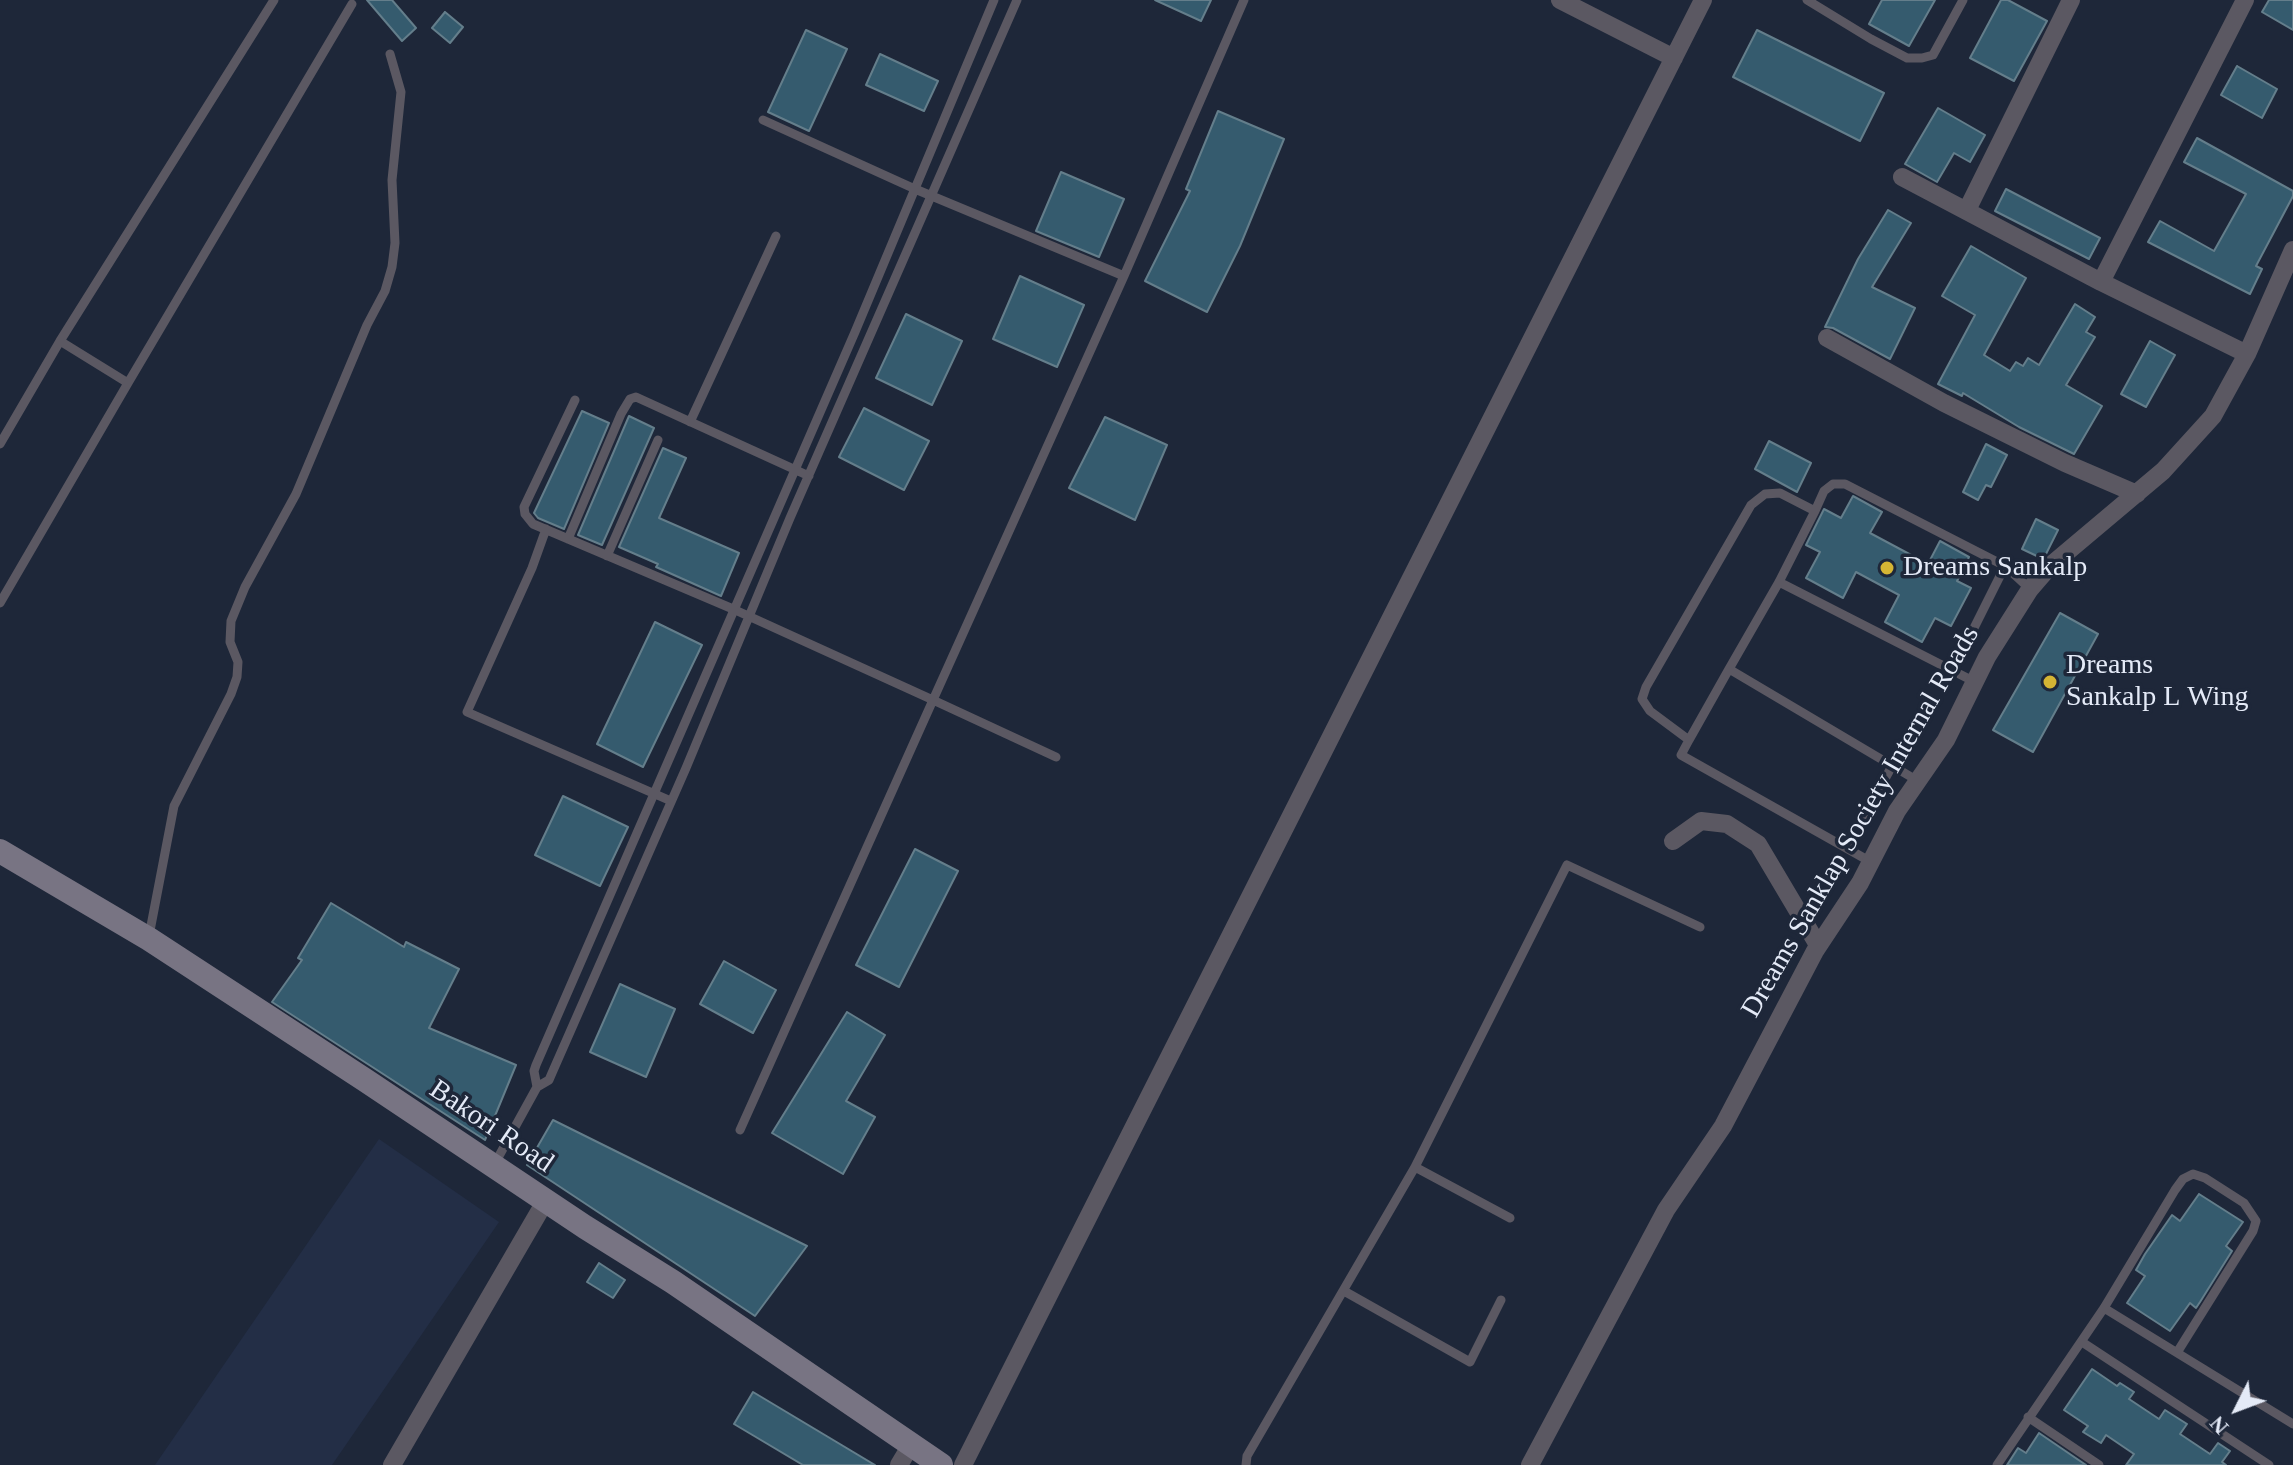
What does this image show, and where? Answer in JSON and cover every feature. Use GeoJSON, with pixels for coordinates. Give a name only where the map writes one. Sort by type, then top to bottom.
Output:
{"type":"FeatureCollection","features":[{"type":"Feature","properties":{"kind":"street"},"geometry":{"type":"LineString","coordinates":[[1560,0],[1674,58]]}},
{"type":"Feature","properties":{"kind":"street"},"geometry":{"type":"LineString","coordinates":[[963,1465],[1703,0]]}},
{"type":"Feature","properties":{"kind":"street"},"geometry":{"type":"LineString","coordinates":[[1967,210],[2071,0]]}},
{"type":"Feature","properties":{"kind":"street"},"geometry":{"type":"LineString","coordinates":[[2101,282],[2245,0]]}},
{"type":"Feature","properties":{"kind":"street"},"geometry":{"type":"LineString","coordinates":[[1902,177],[2101,282],[2247,354]]}},
{"type":"Feature","properties":{"kind":"street","name":"Dreams Sanklap Society Internal Roads"},"geometry":{"type":"LineString","coordinates":[[1530,1465],[1666,1210],[1723,1126],[1818,945],[1871,862],[1897,811],[1946,740],[1987,657],[2030,589],[2049,567],[2163,471],[2213,416],[2247,354],[2293,250]]}},
{"type":"Feature","properties":{"kind":"street"},"geometry":{"type":"LineString","coordinates":[[1827,338],[2065,463],[2137,494]]}},
{"type":"Feature","properties":{"kind":"street"},"geometry":{"type":"LineString","coordinates":[[1673,841],[1701,821],[1727,824],[1758,844],[1818,945]]}},
{"type":"Feature","properties":{"kind":"street","name":"Bakori Road"},"geometry":{"type":"LineString","coordinates":[[0,851],[149,939],[673,1282],[918,1459]]}},
{"type":"Feature","properties":{"kind":"street"},"geometry":{"type":"LineString","coordinates":[[392,1465],[546,1200]]}},
{"type":"Feature","properties":{"kind":"lane"},"geometry":{"type":"LineString","coordinates":[[0,444],[60,341],[274,0]]}},
{"type":"Feature","properties":{"kind":"lane"},"geometry":{"type":"LineString","coordinates":[[537,1087],[534,1071],[855,332],[994,0]]}},
{"type":"Feature","properties":{"kind":"lane"},"geometry":{"type":"LineString","coordinates":[[494,1165],[537,1087],[549,1080],[1017,0]]}},
{"type":"Feature","properties":{"kind":"lane"},"geometry":{"type":"LineString","coordinates":[[740,1130],[1124,276],[1244,0]]}},
{"type":"Feature","properties":{"kind":"lane"},"geometry":{"type":"LineString","coordinates":[[1807,0],[1907,58],[1933,55],[1963,0]]}},
{"type":"Feature","properties":{"kind":"lane"},"geometry":{"type":"LineString","coordinates":[[0,603],[352,4]]}},
{"type":"Feature","properties":{"kind":"lane"},"geometry":{"type":"LineString","coordinates":[[149,939],[174,806],[237,677],[238,662],[230,642],[231,621],[245,587],[296,494],[385,291],[392,267],[395,243],[392,180],[401,92],[390,54]]}},
{"type":"Feature","properties":{"kind":"lane"},"geometry":{"type":"LineString","coordinates":[[763,120],[915,189],[1124,276]]}},
{"type":"Feature","properties":{"kind":"lane"},"geometry":{"type":"LineString","coordinates":[[690,422],[776,236]]}},
{"type":"Feature","properties":{"kind":"lane"},"geometry":{"type":"LineString","coordinates":[[60,341],[128,383]]}},
{"type":"Feature","properties":{"kind":"lane"},"geometry":{"type":"LineString","coordinates":[[568,539],[621,414],[630,399],[636,397],[809,476]]}},
{"type":"Feature","properties":{"kind":"lane"},"geometry":{"type":"LineString","coordinates":[[575,400],[524,507],[528,519],[1056,757]]}},
{"type":"Feature","properties":{"kind":"lane"},"geometry":{"type":"LineString","coordinates":[[607,556],[658,440]]}},
{"type":"Feature","properties":{"kind":"lane"},"geometry":{"type":"LineString","coordinates":[[1871,862],[1681,755],[1779,582],[1824,491],[1833,484],[1845,484],[2005,566],[2030,589]]}},
{"type":"Feature","properties":{"kind":"lane"},"geometry":{"type":"LineString","coordinates":[[1689,740],[1650,711],[1642,699],[1646,687],[1751,505],[1765,494],[1780,493],[1815,511]]}},
{"type":"Feature","properties":{"kind":"lane"},"geometry":{"type":"LineString","coordinates":[[546,529],[532,568],[467,712],[671,801]]}},
{"type":"Feature","properties":{"kind":"lane"},"geometry":{"type":"LineString","coordinates":[[1952,672],[2005,566]]}},
{"type":"Feature","properties":{"kind":"lane"},"geometry":{"type":"LineString","coordinates":[[1779,582],[1975,682]]}},
{"type":"Feature","properties":{"kind":"lane"},"geometry":{"type":"LineString","coordinates":[[1729,669],[1918,781]]}},
{"type":"Feature","properties":{"kind":"lane"},"geometry":{"type":"LineString","coordinates":[[1847,848],[1892,766]]}},
{"type":"Feature","properties":{"kind":"lane"},"geometry":{"type":"LineString","coordinates":[[1246,1465],[1247,1456],[1415,1167],[1567,865],[1700,927]]}},
{"type":"Feature","properties":{"kind":"lane"},"geometry":{"type":"LineString","coordinates":[[1415,1167],[1510,1218]]}},
{"type":"Feature","properties":{"kind":"lane"},"geometry":{"type":"LineString","coordinates":[[1997,1465],[2082,1342],[2183,1179],[2193,1174],[2205,1178],[2244,1203],[2256,1221],[2253,1231],[2178,1351]]}},
{"type":"Feature","properties":{"kind":"lane"},"geometry":{"type":"LineString","coordinates":[[1344,1291],[1470,1362],[1501,1300]]}},
{"type":"Feature","properties":{"kind":"lane"},"geometry":{"type":"LineString","coordinates":[[2104,1308],[2293,1424]]}},
{"type":"Feature","properties":{"kind":"lane"},"geometry":{"type":"LineString","coordinates":[[2082,1342],[2269,1465]]}},
{"type":"Feature","properties":{"kind":"lane"},"geometry":{"type":"LineString","coordinates":[[2028,1417],[2099,1465]]}},
{"type":"Feature","properties":{"kind":"shaded area"},"geometry":{"type":"Polygon","coordinates":[[[379,1139],[499,1222],[332,1465],[155,1465],[379,1139]]]}},
{"type":"Feature","properties":{"kind":"building"},"geometry":{"type":"Polygon","coordinates":[[[367,0],[392,0],[416,28],[402,41],[367,0]]]}},
{"type":"Feature","properties":{"kind":"building"},"geometry":{"type":"Polygon","coordinates":[[[1155,0],[1211,0],[1201,21],[1155,0]]]}},
{"type":"Feature","properties":{"kind":"building"},"geometry":{"type":"Polygon","coordinates":[[[1882,0],[1935,0],[1909,46],[1869,24],[1882,0]]]}},
{"type":"Feature","properties":{"kind":"building"},"geometry":{"type":"Polygon","coordinates":[[[2001,0],[2008,0],[2047,21],[2014,81],[1970,58],[2001,0]]]}},
{"type":"Feature","properties":{"kind":"building"},"geometry":{"type":"Polygon","coordinates":[[[2269,0],[2293,0],[2293,30],[2262,12],[2269,0]]]}},
{"type":"Feature","properties":{"kind":"building"},"geometry":{"type":"Polygon","coordinates":[[[445,12],[463,27],[450,43],[432,28],[445,12]]]}},
{"type":"Feature","properties":{"kind":"building"},"geometry":{"type":"Polygon","coordinates":[[[806,30],[847,49],[809,131],[768,112],[806,30]]]}},
{"type":"Feature","properties":{"kind":"building"},"geometry":{"type":"Polygon","coordinates":[[[1757,30],[1884,93],[1860,141],[1733,77],[1757,30]]]}},
{"type":"Feature","properties":{"kind":"building"},"geometry":{"type":"Polygon","coordinates":[[[880,54],[938,81],[924,111],[866,85],[880,54]]]}},
{"type":"Feature","properties":{"kind":"building"},"geometry":{"type":"Polygon","coordinates":[[[2237,66],[2277,89],[2262,118],[2221,95],[2237,66]]]}},
{"type":"Feature","properties":{"kind":"building"},"geometry":{"type":"Polygon","coordinates":[[[1938,108],[1985,135],[1970,162],[1954,153],[1937,182],[1905,164],[1938,108]]]}},
{"type":"Feature","properties":{"kind":"building"},"geometry":{"type":"Polygon","coordinates":[[[1218,111],[1284,139],[1240,246],[1207,312],[1145,281],[1190,191],[1186,189],[1218,111]]]}},
{"type":"Feature","properties":{"kind":"building"},"geometry":{"type":"Polygon","coordinates":[[[2197,138],[2293,191],[2256,266],[2262,269],[2250,294],[2148,242],[2160,221],[2214,251],[2246,194],[2184,162],[2197,138]]]}},
{"type":"Feature","properties":{"kind":"building"},"geometry":{"type":"Polygon","coordinates":[[[1061,172],[1124,199],[1099,257],[1036,231],[1061,172]]]}},
{"type":"Feature","properties":{"kind":"building"},"geometry":{"type":"Polygon","coordinates":[[[2006,189],[2100,238],[2089,259],[1995,211],[2006,189]]]}},
{"type":"Feature","properties":{"kind":"building"},"geometry":{"type":"Polygon","coordinates":[[[1888,210],[1911,223],[1872,287],[1915,308],[1890,359],[1833,328],[1825,327],[1858,259],[1888,210]]]}},
{"type":"Feature","properties":{"kind":"building"},"geometry":{"type":"Polygon","coordinates":[[[1971,246],[2026,278],[1984,355],[2010,371],[2016,362],[2023,366],[2028,358],[2039,365],[2075,304],[2095,317],[2086,332],[2095,337],[2066,385],[2102,406],[2074,454],[2019,427],[1963,393],[1962,396],[1938,384],[1975,315],[1942,296],[1971,246]]]}},
{"type":"Feature","properties":{"kind":"building"},"geometry":{"type":"Polygon","coordinates":[[[1020,276],[1084,305],[1057,367],[993,339],[1020,276]]]}},
{"type":"Feature","properties":{"kind":"building"},"geometry":{"type":"Polygon","coordinates":[[[906,314],[962,341],[932,405],[876,378],[906,314]]]}},
{"type":"Feature","properties":{"kind":"building"},"geometry":{"type":"Polygon","coordinates":[[[2150,341],[2175,355],[2146,407],[2121,394],[2150,341]]]}},
{"type":"Feature","properties":{"kind":"building"},"geometry":{"type":"Polygon","coordinates":[[[864,408],[929,441],[904,490],[839,457],[864,408]]]}},
{"type":"Feature","properties":{"kind":"building"},"geometry":{"type":"Polygon","coordinates":[[[582,411],[609,423],[564,529],[538,518],[534,513],[582,411]]]}},
{"type":"Feature","properties":{"kind":"building"},"geometry":{"type":"Polygon","coordinates":[[[629,416],[654,428],[602,545],[578,535],[629,416]]]}},
{"type":"Feature","properties":{"kind":"building"},"geometry":{"type":"Polygon","coordinates":[[[1105,417],[1167,445],[1135,520],[1069,488],[1105,417]]]}},
{"type":"Feature","properties":{"kind":"building"},"geometry":{"type":"Polygon","coordinates":[[[1769,441],[1811,463],[1797,492],[1755,469],[1769,441]]]}},
{"type":"Feature","properties":{"kind":"building"},"geometry":{"type":"Polygon","coordinates":[[[1986,444],[2007,455],[1991,487],[1986,485],[1978,500],[1963,492],[1986,444]]]}},
{"type":"Feature","properties":{"kind":"building"},"geometry":{"type":"Polygon","coordinates":[[[663,448],[686,458],[659,518],[739,553],[721,596],[619,547],[663,448]]]}},
{"type":"Feature","properties":{"kind":"building","name":"Dreams Sankalp"},"geometry":{"type":"Polygon","coordinates":[[[1853,496],[1882,512],[1870,533],[1928,564],[1940,541],[1969,557],[1957,581],[1971,588],[1951,626],[1935,618],[1922,642],[1885,622],[1899,595],[1856,572],[1843,598],[1806,578],[1820,552],[1806,545],[1824,509],[1841,518],[1853,496]]]}},
{"type":"Feature","properties":{"kind":"building"},"geometry":{"type":"Polygon","coordinates":[[[2036,519],[2058,530],[2041,558],[2022,549],[2036,519]]]}},
{"type":"Feature","properties":{"kind":"building","name":"Dreams Sankalp L Wing"},"geometry":{"type":"Polygon","coordinates":[[[2060,613],[2098,634],[2033,752],[1993,730],[2060,613]]]}},
{"type":"Feature","properties":{"kind":"building"},"geometry":{"type":"Polygon","coordinates":[[[655,622],[702,645],[643,767],[597,744],[655,622]]]}},
{"type":"Feature","properties":{"kind":"building"},"geometry":{"type":"Polygon","coordinates":[[[563,796],[628,827],[600,886],[535,855],[563,796]]]}},
{"type":"Feature","properties":{"kind":"building"},"geometry":{"type":"Polygon","coordinates":[[[915,849],[958,871],[899,987],[856,965],[915,849]]]}},
{"type":"Feature","properties":{"kind":"building"},"geometry":{"type":"Polygon","coordinates":[[[331,903],[404,947],[406,942],[459,969],[429,1028],[516,1065],[485,1140],[272,1002],[302,960],[298,958],[331,903]]]}},
{"type":"Feature","properties":{"kind":"building"},"geometry":{"type":"Polygon","coordinates":[[[724,961],[776,990],[753,1033],[700,1004],[724,961]]]}},
{"type":"Feature","properties":{"kind":"building"},"geometry":{"type":"Polygon","coordinates":[[[620,984],[675,1009],[646,1077],[590,1052],[620,984]]]}},
{"type":"Feature","properties":{"kind":"building"},"geometry":{"type":"Polygon","coordinates":[[[847,1012],[885,1035],[846,1101],[875,1117],[843,1174],[772,1133],[847,1012]]]}},
{"type":"Feature","properties":{"kind":"building"},"geometry":{"type":"Polygon","coordinates":[[[553,1120],[807,1246],[755,1316],[527,1165],[553,1120]]]}},
{"type":"Feature","properties":{"kind":"building"},"geometry":{"type":"Polygon","coordinates":[[[2199,1194],[2243,1222],[2226,1246],[2232,1251],[2196,1308],[2190,1303],[2170,1331],[2127,1303],[2145,1276],[2136,1270],[2145,1254],[2172,1215],[2180,1221],[2199,1194]]]}},
{"type":"Feature","properties":{"kind":"building"},"geometry":{"type":"Polygon","coordinates":[[[599,1263],[625,1280],[613,1298],[587,1282],[599,1263]]]}},
{"type":"Feature","properties":{"kind":"building"},"geometry":{"type":"Polygon","coordinates":[[[2092,1369],[2117,1386],[2120,1383],[2134,1392],[2129,1399],[2159,1419],[2165,1410],[2187,1424],[2180,1434],[2210,1454],[2218,1443],[2230,1451],[2222,1462],[2226,1465],[2126,1465],[2134,1454],[2106,1435],[2101,1443],[2083,1432],[2088,1426],[2064,1410],[2092,1369]]]}},
{"type":"Feature","properties":{"kind":"building"},"geometry":{"type":"Polygon","coordinates":[[[753,1392],[875,1465],[803,1465],[734,1424],[753,1392]]]}},
{"type":"Feature","properties":{"kind":"building"},"geometry":{"type":"Polygon","coordinates":[[[2039,1433],[2086,1465],[2007,1465],[2018,1448],[2026,1453],[2039,1433]]]}},
{"type":"Feature","properties":{"kind":"place","name":"Dreams Sankalp"},"geometry":{"type":"Point","coordinates":[1887,568]}},
{"type":"Feature","properties":{"kind":"place","name":"Dreams Sankalp L Wing"},"geometry":{"type":"Point","coordinates":[2050,682]}}]}
